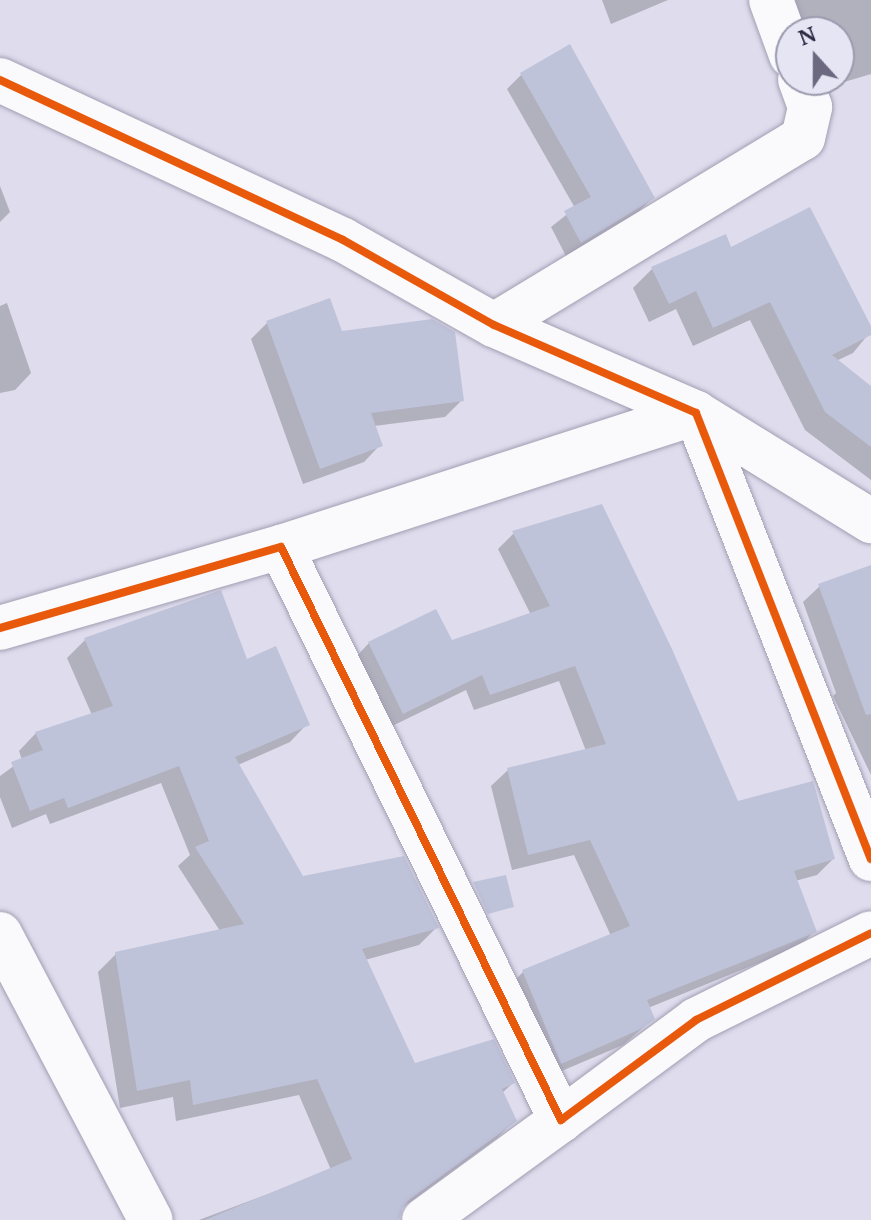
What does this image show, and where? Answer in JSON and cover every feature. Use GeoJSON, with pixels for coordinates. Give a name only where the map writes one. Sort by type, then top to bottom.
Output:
{"type":"FeatureCollection","features":[{"type":"Feature","properties":{"kind":"street"},"geometry":{"type":"LineString","coordinates":[[0,80],[343,240],[494,325],[696,413],[871,521]]}},
{"type":"Feature","properties":{"kind":"street"},"geometry":{"type":"LineString","coordinates":[[494,325],[803,138],[810,107],[806,96]]}},
{"type":"Feature","properties":{"kind":"street"},"geometry":{"type":"LineString","coordinates":[[0,628],[281,547],[696,413]]}},
{"type":"Feature","properties":{"kind":"street"},"geometry":{"type":"LineString","coordinates":[[696,413],[871,859]]}},
{"type":"Feature","properties":{"kind":"street"},"geometry":{"type":"LineString","coordinates":[[281,547],[561,1120]]}},
{"type":"Feature","properties":{"kind":"street"},"geometry":{"type":"LineString","coordinates":[[424,1220],[696,1020],[871,933]]}},
{"type":"Feature","properties":{"kind":"street"},"geometry":{"type":"LineString","coordinates":[[0,934],[151,1220]]}},
{"type":"Feature","properties":{"kind":"building"},"geometry":{"type":"Polygon","coordinates":[[[570,44],[655,198],[581,243],[564,211],[591,197],[520,73],[570,44]]]}},
{"type":"Feature","properties":{"kind":"building"},"geometry":{"type":"Polygon","coordinates":[[[810,207],[871,326],[871,335],[832,355],[871,386],[871,447],[825,412],[770,302],[713,328],[696,291],[669,304],[651,267],[726,234],[731,247],[810,207]]]}},
{"type":"Feature","properties":{"kind":"building"},"geometry":{"type":"Polygon","coordinates":[[[330,298],[342,331],[432,319],[455,332],[464,401],[371,413],[383,446],[320,469],[266,321],[330,298]]]}},
{"type":"Feature","properties":{"kind":"building"},"geometry":{"type":"Polygon","coordinates":[[[602,504],[672,649],[738,801],[813,781],[835,859],[794,871],[817,932],[647,1000],[655,1019],[641,1029],[561,1064],[522,970],[630,926],[590,840],[528,855],[507,768],[606,744],[575,666],[490,695],[482,675],[403,714],[368,642],[436,609],[452,640],[550,606],[512,531],[602,504]]]}},
{"type":"Feature","properties":{"kind":"building"},"geometry":{"type":"Polygon","coordinates":[[[871,565],[871,714],[866,715],[818,584],[871,565]]]}},
{"type":"Feature","properties":{"kind":"building"},"geometry":{"type":"Polygon","coordinates":[[[221,590],[247,659],[276,646],[310,725],[235,757],[303,876],[404,856],[439,928],[362,949],[415,1063],[494,1039],[515,1083],[502,1089],[517,1121],[409,1200],[399,1220],[205,1220],[352,1159],[317,1079],[193,1105],[190,1080],[137,1091],[115,952],[244,924],[195,847],[209,841],[179,766],[68,808],[64,798],[30,811],[11,762],[43,750],[35,732],[113,706],[84,638],[221,590]]]}},
{"type":"Feature","properties":{"kind":"building"},"geometry":{"type":"Polygon","coordinates":[[[506,875],[514,907],[488,914],[473,882],[506,875]]]}},
{"type":"Feature","properties":{"kind":"cycle path"},"geometry":{"type":"LineString","coordinates":[[0,80],[343,240],[494,325],[696,413],[871,859]]}},
{"type":"Feature","properties":{"kind":"cycle path"},"geometry":{"type":"LineString","coordinates":[[0,628],[281,547],[561,1120],[696,1020],[871,933]]}}]}
